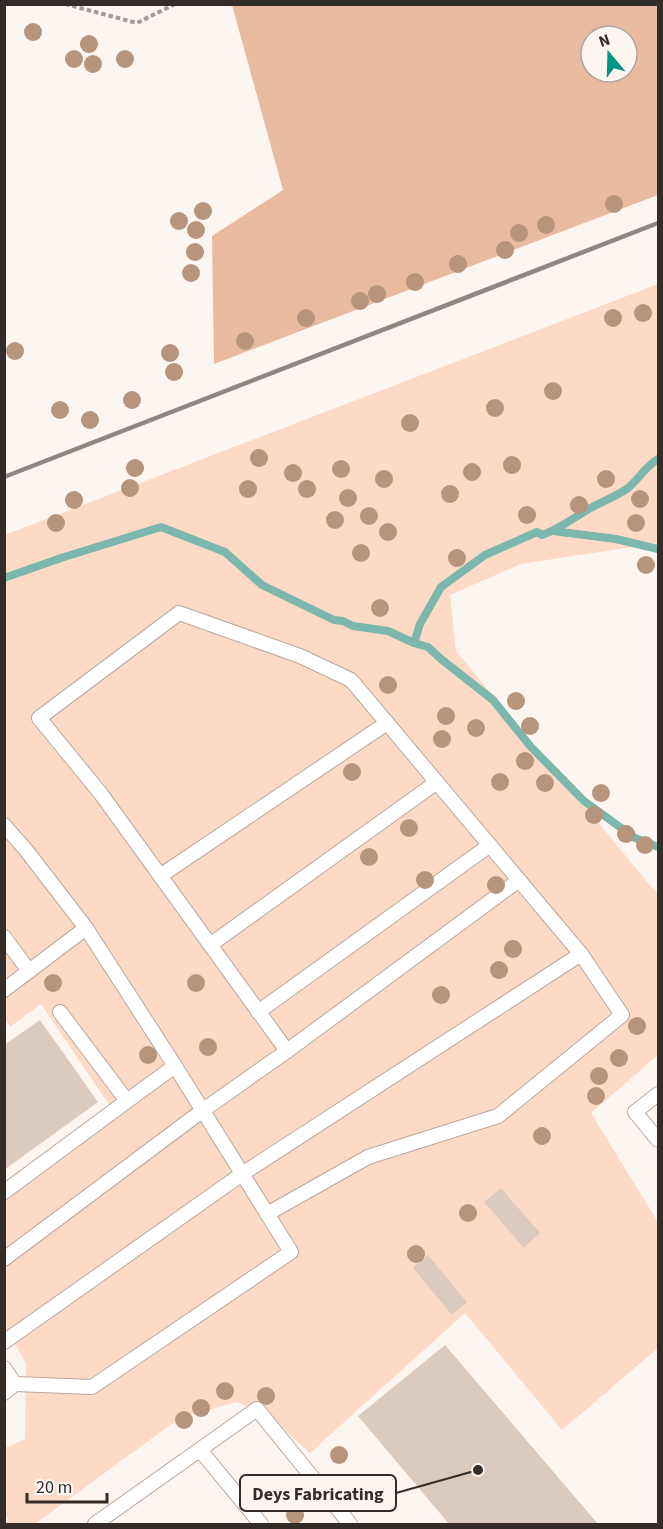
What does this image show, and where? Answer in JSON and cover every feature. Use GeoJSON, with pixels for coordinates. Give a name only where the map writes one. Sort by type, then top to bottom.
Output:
{"type":"FeatureCollection","features":[{"type":"Feature","properties":{"kind":"lane"},"geometry":{"type":"LineString","coordinates":[[267,1214],[368,1157],[498,1116],[622,1015],[580,954],[351,680],[300,656],[179,613],[39,718],[101,794],[287,1051]]}},
{"type":"Feature","properties":{"kind":"lane"},"geometry":{"type":"LineString","coordinates":[[160,876],[387,723]]}},
{"type":"Feature","properties":{"kind":"lane"},"geometry":{"type":"LineString","coordinates":[[210,945],[437,782]]}},
{"type":"Feature","properties":{"kind":"lane"},"geometry":{"type":"LineString","coordinates":[[4,825],[86,928],[291,1252],[92,1387],[10,1388],[4,1368]]}},
{"type":"Feature","properties":{"kind":"lane"},"geometry":{"type":"LineString","coordinates":[[258,1012],[490,845]]}},
{"type":"Feature","properties":{"kind":"lane"},"geometry":{"type":"LineString","coordinates":[[4,1259],[202,1111],[519,880]]}},
{"type":"Feature","properties":{"kind":"lane"},"geometry":{"type":"LineString","coordinates":[[4,990],[86,928]]}},
{"type":"Feature","properties":{"kind":"lane"},"geometry":{"type":"LineString","coordinates":[[4,937],[29,971]]}},
{"type":"Feature","properties":{"kind":"lane"},"geometry":{"type":"LineString","coordinates":[[4,1342],[242,1174],[580,954]]}},
{"type":"Feature","properties":{"kind":"lane"},"geometry":{"type":"LineString","coordinates":[[60,1012],[127,1101]]}},
{"type":"Feature","properties":{"kind":"lane"},"geometry":{"type":"LineString","coordinates":[[4,1192],[175,1066]]}},
{"type":"Feature","properties":{"kind":"lane"},"geometry":{"type":"LineString","coordinates":[[658,1094],[635,1112],[658,1140]]}},
{"type":"Feature","properties":{"kind":"lane"},"geometry":{"type":"LineString","coordinates":[[95,1524],[257,1409],[350,1524]]}},
{"type":"Feature","properties":{"kind":"lane"},"geometry":{"type":"LineString","coordinates":[[200,1450],[261,1524]]}},
{"type":"Feature","properties":{"kind":"path"},"geometry":{"type":"LineString","coordinates":[[65,4],[137,23],[175,4]]}},
{"type":"Feature","properties":{"kind":"shaded area"},"geometry":{"type":"Polygon","coordinates":[[[232,5],[658,5],[658,195],[214,364],[212,236],[283,190],[232,5]]]}},
{"type":"Feature","properties":{"kind":"shaded area"},"geometry":{"type":"Polygon","coordinates":[[[658,284],[658,543],[521,564],[450,595],[456,651],[658,895],[658,1055],[591,1113],[658,1225],[658,1348],[562,1430],[465,1313],[310,1453],[272,1419],[237,1402],[181,1417],[35,1524],[5,1524],[9,1521],[5,1514],[5,1448],[25,1439],[26,1363],[5,1327],[5,1188],[110,1106],[41,1004],[10,1027],[5,1019],[5,535],[658,284]]]}},
{"type":"Feature","properties":{"kind":"building"},"geometry":{"type":"Polygon","coordinates":[[[40,1020],[98,1102],[4,1170],[4,1045],[40,1020]]]}},
{"type":"Feature","properties":{"kind":"building"},"geometry":{"type":"Polygon","coordinates":[[[501,1188],[540,1233],[524,1248],[484,1202],[501,1188]]]}},
{"type":"Feature","properties":{"kind":"building"},"geometry":{"type":"Polygon","coordinates":[[[428,1255],[467,1302],[452,1315],[413,1268],[428,1255]]]}},
{"type":"Feature","properties":{"kind":"building"},"geometry":{"type":"Polygon","coordinates":[[[445,1345],[598,1524],[449,1524],[358,1416],[445,1345]]]}},
{"type":"Feature","properties":{"kind":"waterway"},"geometry":{"type":"LineString","coordinates":[[414,643],[420,624],[441,587],[485,555],[537,532],[542,535],[548,533],[623,491],[658,459]]}},
{"type":"Feature","properties":{"kind":"waterway"},"geometry":{"type":"LineString","coordinates":[[4,578],[161,527],[225,552],[262,585],[334,620],[353,626],[388,631],[428,647],[493,700],[531,747],[584,801],[635,838],[658,847]]}},
{"type":"Feature","properties":{"kind":"waterway"},"geometry":{"type":"LineString","coordinates":[[553,531],[616,539],[658,549]]}},
{"type":"Feature","properties":{"kind":"railway"},"geometry":{"type":"LineString","coordinates":[[4,477],[658,223]]}},
{"type":"Feature","properties":{"kind":"place","name":"Deys Fabricating"},"geometry":{"type":"Point","coordinates":[478,1470]}}]}
